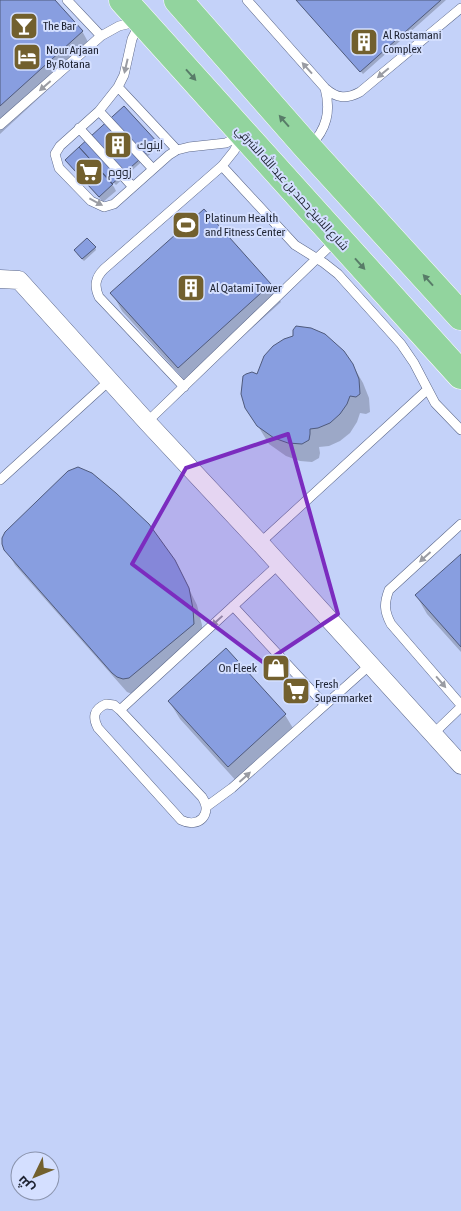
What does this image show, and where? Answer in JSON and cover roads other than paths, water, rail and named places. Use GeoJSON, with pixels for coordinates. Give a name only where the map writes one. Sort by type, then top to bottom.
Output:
{"type":"FeatureCollection","features":[{"type":"Feature","properties":{"kind":"highway","name":"شارع الشيخ حمد بن عبد الله الشرقي"},"geometry":{"type":"LineString","coordinates":[[123,0],[461,375]]}},
{"type":"Feature","properties":{"kind":"highway"},"geometry":{"type":"LineString","coordinates":[[162,0],[206,44],[227,55]]}},
{"type":"Feature","properties":{"kind":"highway"},"geometry":{"type":"LineString","coordinates":[[178,0],[308,148],[461,316]]}},
{"type":"Feature","properties":{"kind":"street"},"geometry":{"type":"LineString","coordinates":[[0,279],[19,280],[147,422],[434,733],[461,765]]}},
{"type":"Feature","properties":{"kind":"lane"},"geometry":{"type":"LineString","coordinates":[[67,0],[101,36]]}},
{"type":"Feature","properties":{"kind":"lane"},"geometry":{"type":"LineString","coordinates":[[247,0],[325,88],[332,95],[342,98],[352,97],[360,92],[461,8]]}},
{"type":"Feature","properties":{"kind":"lane"},"geometry":{"type":"LineString","coordinates":[[0,125],[101,36],[120,26],[141,20]]}},
{"type":"Feature","properties":{"kind":"lane"},"geometry":{"type":"LineString","coordinates":[[141,20],[132,39],[124,75],[118,87],[99,111],[60,146],[55,154],[60,168],[91,202],[104,207],[114,204],[177,150],[226,143],[244,133]]}},
{"type":"Feature","properties":{"kind":"lane"},"geometry":{"type":"LineString","coordinates":[[118,87],[177,150]]}},
{"type":"Feature","properties":{"kind":"lane"},"geometry":{"type":"LineString","coordinates":[[308,148],[318,138],[328,114],[325,88]]}},
{"type":"Feature","properties":{"kind":"lane"},"geometry":{"type":"LineString","coordinates":[[99,111],[153,169]]}},
{"type":"Feature","properties":{"kind":"lane"},"geometry":{"type":"LineString","coordinates":[[80,128],[133,187]]}},
{"type":"Feature","properties":{"kind":"lane"},"geometry":{"type":"LineString","coordinates":[[184,386],[99,297],[95,285],[99,274],[222,166],[234,151],[244,133]]}},
{"type":"Feature","properties":{"kind":"lane"},"geometry":{"type":"LineString","coordinates":[[222,166],[295,245],[338,274],[401,344],[414,363],[435,403],[461,430]]}},
{"type":"Feature","properties":{"kind":"lane"},"geometry":{"type":"LineString","coordinates":[[147,422],[337,239]]}},
{"type":"Feature","properties":{"kind":"lane"},"geometry":{"type":"LineString","coordinates":[[0,480],[110,380]]}},
{"type":"Feature","properties":{"kind":"lane"},"geometry":{"type":"LineString","coordinates":[[260,543],[427,390]]}},
{"type":"Feature","properties":{"kind":"lane"},"geometry":{"type":"LineString","coordinates":[[434,733],[461,706],[391,624],[385,613],[385,600],[389,590],[461,524]]}},
{"type":"Feature","properties":{"kind":"lane"},"geometry":{"type":"LineString","coordinates":[[120,710],[279,564]]}},
{"type":"Feature","properties":{"kind":"lane"},"geometry":{"type":"LineString","coordinates":[[233,606],[325,705]]}},
{"type":"Feature","properties":{"kind":"lane"},"geometry":{"type":"LineString","coordinates":[[206,807],[232,788],[371,664]]}},
{"type":"Feature","properties":{"kind":"lane"},"geometry":{"type":"LineString","coordinates":[[106,704],[114,705],[120,710],[202,797],[206,807],[205,814],[201,820],[195,823],[187,823],[181,820],[98,728],[94,721],[95,713],[99,707],[106,704]]}},
{"type":"Feature","properties":{"kind":"place","name":"The Bar"},"geometry":{"type":"Point","coordinates":[24,26]}},
{"type":"Feature","properties":{"kind":"place","name":"Al Rostamani Complex"},"geometry":{"type":"Point","coordinates":[364,42]}},
{"type":"Feature","properties":{"kind":"place","name":"Nour Arjaan By Rotana"},"geometry":{"type":"Point","coordinates":[27,57]}},
{"type":"Feature","properties":{"kind":"place","name":"اينوك"},"geometry":{"type":"Point","coordinates":[118,145]}},
{"type":"Feature","properties":{"kind":"place","name":"زووم"},"geometry":{"type":"Point","coordinates":[89,172]}},
{"type":"Feature","properties":{"kind":"place","name":"Platinum Health and Fitness Center"},"geometry":{"type":"Point","coordinates":[186,225]}},
{"type":"Feature","properties":{"kind":"place","name":"Al Qatami Tower"},"geometry":{"type":"Point","coordinates":[191,288]}},
{"type":"Feature","properties":{"kind":"place","name":"On Fleek"},"geometry":{"type":"Point","coordinates":[276,668]}},
{"type":"Feature","properties":{"kind":"place","name":"Fresh Supermarket"},"geometry":{"type":"Point","coordinates":[296,691]}}]}
